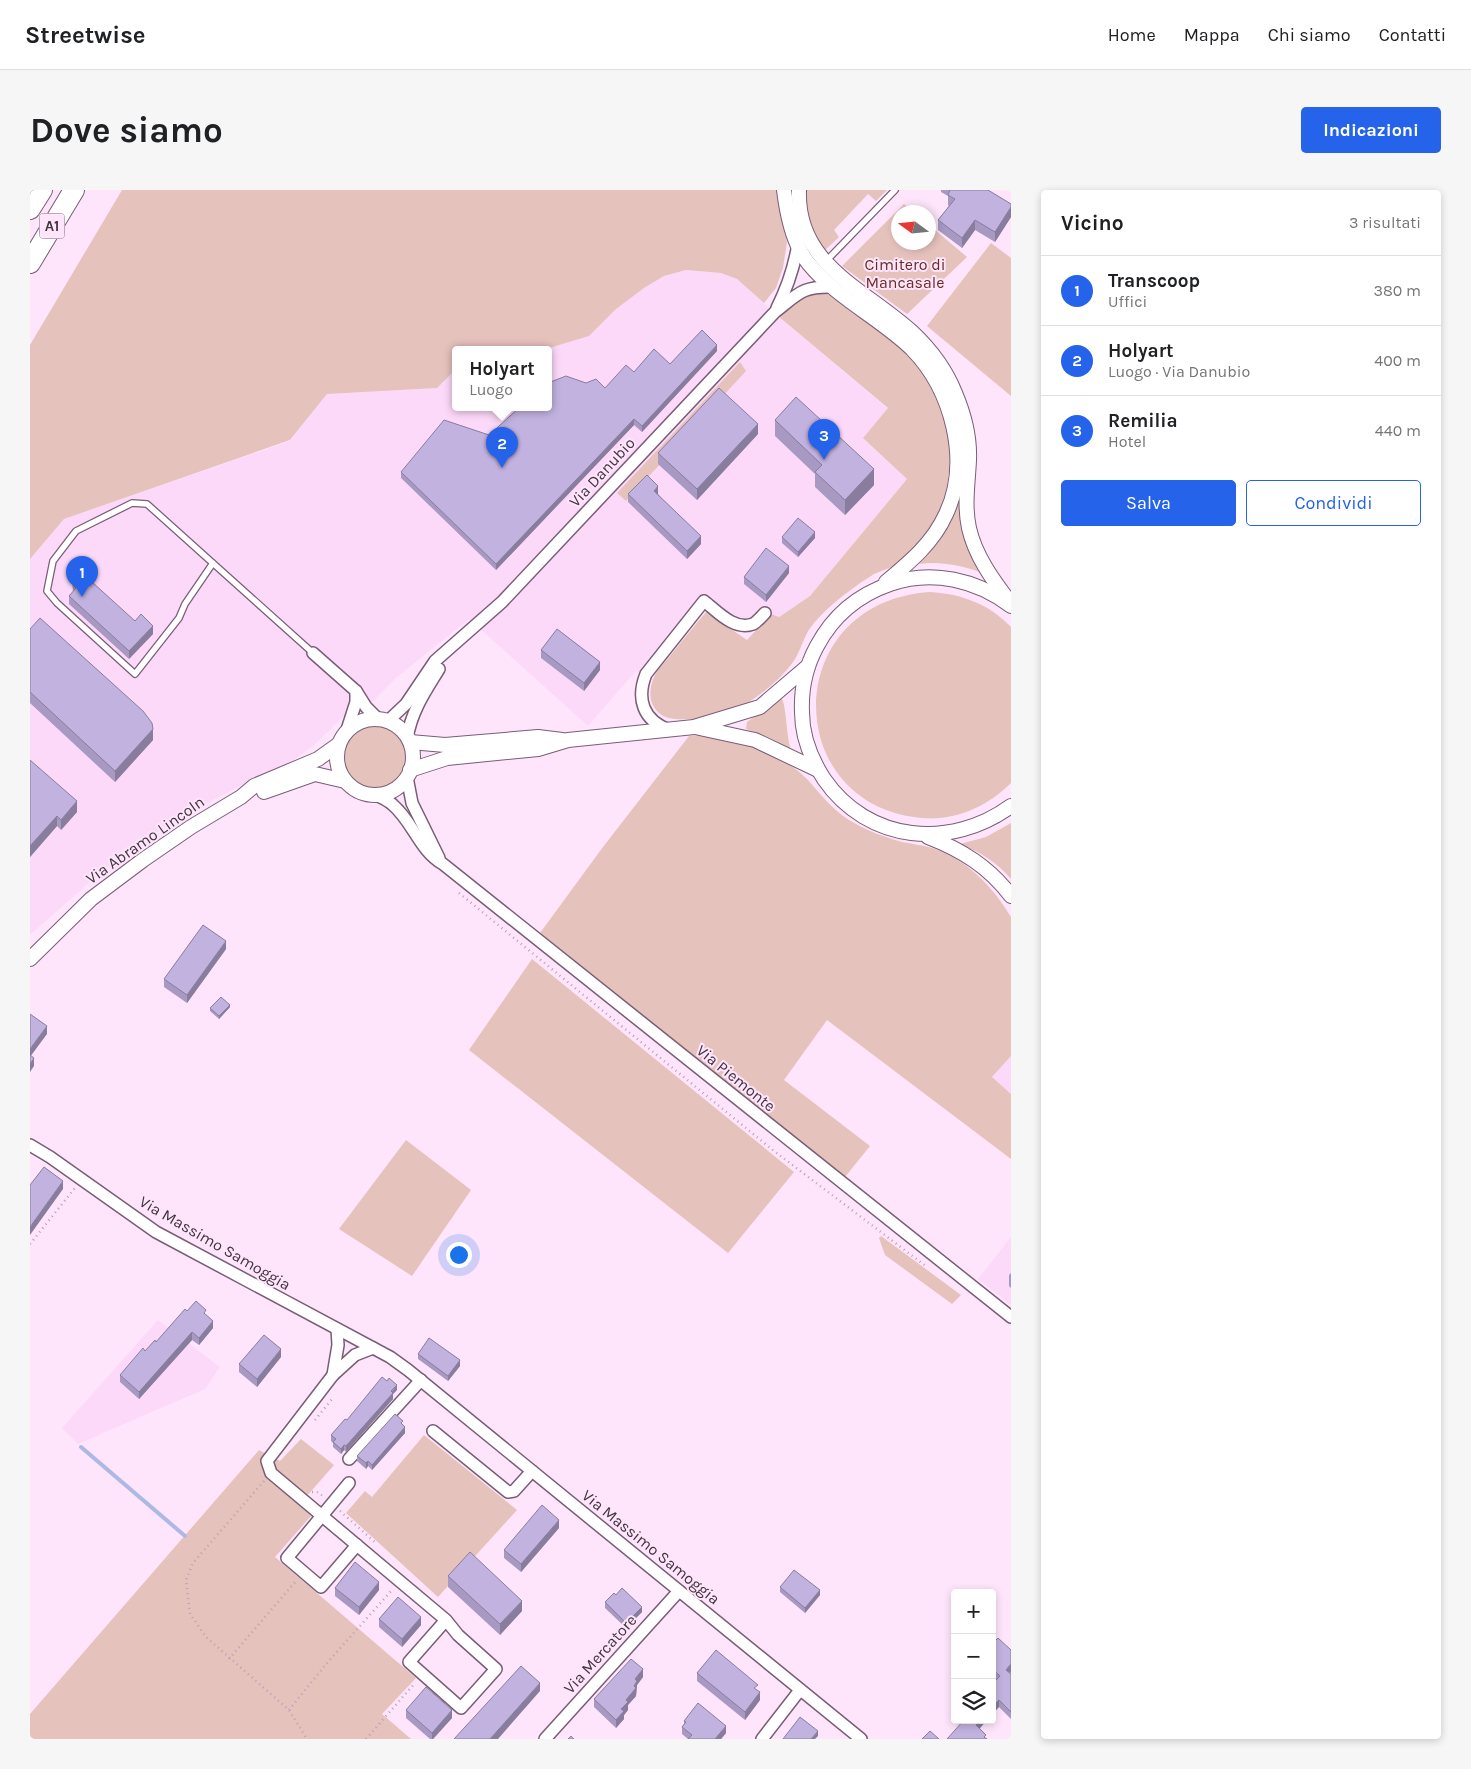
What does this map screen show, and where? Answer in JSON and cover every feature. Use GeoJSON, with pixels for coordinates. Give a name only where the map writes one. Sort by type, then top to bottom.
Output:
{"type":"FeatureCollection","features":[{"type":"Feature","properties":{"kind":"highway","name":"A1"},"geometry":{"type":"LineString","coordinates":[[30,209],[42,190]]}},
{"type":"Feature","properties":{"kind":"highway","name":"A1"},"geometry":{"type":"LineString","coordinates":[[30,263],[74,190]]}},
{"type":"Feature","properties":{"kind":"street"},"geometry":{"type":"LineString","coordinates":[[784,190],[787,211],[798,244],[808,263],[833,287],[902,340],[923,362],[940,389],[946,404],[955,436],[957,461],[953,496],[946,514],[927,545],[916,557],[878,588],[852,604],[830,626],[814,652],[803,684],[802,719],[805,737],[818,770],[835,792],[855,811],[887,828],[923,835],[949,844],[978,861],[1003,885],[1011,896]]}},
{"type":"Feature","properties":{"kind":"street"},"geometry":{"type":"LineString","coordinates":[[799,190],[802,220],[811,244],[823,261],[843,279],[912,332],[934,356],[948,379],[963,416],[968,438],[969,458],[966,512],[972,542],[988,571],[1011,605]]}},
{"type":"Feature","properties":{"kind":"street","name":"Via Danubio"},"geometry":{"type":"LineString","coordinates":[[774,312],[793,271],[798,244]]}},
{"type":"Feature","properties":{"kind":"street","name":"Via Danubio"},"geometry":{"type":"LineString","coordinates":[[383,720],[406,704],[435,661],[502,602],[774,312],[804,290],[814,286],[833,287]]}},
{"type":"Feature","properties":{"kind":"street"},"geometry":{"type":"LineString","coordinates":[[878,588],[898,581],[940,577],[961,581],[981,588],[1011,605]]}},
{"type":"Feature","properties":{"kind":"street"},"geometry":{"type":"LineString","coordinates":[[669,730],[661,727],[644,708],[641,697],[642,685],[646,674],[704,600],[735,625],[744,626],[754,623],[765,613]]}},
{"type":"Feature","properties":{"kind":"street","name":"Via Danubio"},"geometry":{"type":"LineString","coordinates":[[409,740],[410,720],[448,649]]}},
{"type":"Feature","properties":{"kind":"street"},"geometry":{"type":"LineString","coordinates":[[313,653],[356,691],[366,707],[383,720],[398,726],[409,740],[413,755],[409,773],[400,785],[390,792],[376,795],[366,794],[354,789],[345,781],[339,770],[337,760],[339,744],[347,730],[356,702],[356,691]]}},
{"type":"Feature","properties":{"kind":"street"},"geometry":{"type":"LineString","coordinates":[[409,773],[447,758],[538,749],[568,740],[694,727],[760,707],[808,666]]}},
{"type":"Feature","properties":{"kind":"street"},"geometry":{"type":"LineString","coordinates":[[347,730],[366,720],[383,720]]}},
{"type":"Feature","properties":{"kind":"street"},"geometry":{"type":"LineString","coordinates":[[694,727],[755,740],[818,770]]}},
{"type":"Feature","properties":{"kind":"street"},"geometry":{"type":"LineString","coordinates":[[409,740],[445,745],[538,737],[568,740]]}},
{"type":"Feature","properties":{"kind":"street","name":"Via Abramo Lincoln"},"geometry":{"type":"LineString","coordinates":[[30,959],[92,899],[115,880],[191,827],[241,797],[254,786],[323,756],[339,744]]}},
{"type":"Feature","properties":{"kind":"street","name":"Via Piemonte"},"geometry":{"type":"LineString","coordinates":[[409,773],[412,804],[443,864]]}},
{"type":"Feature","properties":{"kind":"street","name":"Via Abramo Lincoln"},"geometry":{"type":"LineString","coordinates":[[241,797],[254,796],[315,774],[345,781]]}},
{"type":"Feature","properties":{"kind":"street","name":"Via Piemonte"},"geometry":{"type":"LineString","coordinates":[[376,795],[396,808],[433,858],[443,864],[1011,1317]]}},
{"type":"Feature","properties":{"kind":"street"},"geometry":{"type":"LineString","coordinates":[[923,835],[955,832],[971,828],[986,822],[1011,806]]}},
{"type":"Feature","properties":{"kind":"street","name":"Via Massimo Samoggia"},"geometry":{"type":"LineString","coordinates":[[30,1145],[82,1179],[156,1232],[390,1357],[421,1380],[861,1739]]}},
{"type":"Feature","properties":{"kind":"street"},"geometry":{"type":"LineString","coordinates":[[333,1375],[338,1345],[337,1329]]}},
{"type":"Feature","properties":{"kind":"street"},"geometry":{"type":"LineString","coordinates":[[374,1348],[355,1355],[333,1375],[267,1461],[271,1473],[446,1620],[458,1635],[496,1669],[461,1708],[409,1662],[446,1620]]}},
{"type":"Feature","properties":{"kind":"street"},"geometry":{"type":"LineString","coordinates":[[349,1459],[421,1380]]}},
{"type":"Feature","properties":{"kind":"street"},"geometry":{"type":"LineString","coordinates":[[433,1431],[508,1492],[514,1491],[532,1471]]}},
{"type":"Feature","properties":{"kind":"street"},"geometry":{"type":"LineString","coordinates":[[349,1483],[287,1558],[321,1587],[357,1546]]}},
{"type":"Feature","properties":{"kind":"street","name":"Via Mercatore"},"geometry":{"type":"LineString","coordinates":[[545,1739],[679,1591]]}},
{"type":"Feature","properties":{"kind":"street"},"geometry":{"type":"LineString","coordinates":[[762,1739],[800,1690]]}},
{"type":"Feature","properties":{"kind":"lane"},"geometry":{"type":"LineString","coordinates":[[831,256],[895,190]]}},
{"type":"Feature","properties":{"kind":"lane"},"geometry":{"type":"LineString","coordinates":[[213,563],[184,604],[179,618],[135,674],[47,592],[53,560],[76,531],[132,503],[147,504],[213,563],[313,653]]}},
{"type":"Feature","properties":{"kind":"path"},"geometry":{"type":"LineString","coordinates":[[458,893],[774,1151],[932,1271]]}},
{"type":"Feature","properties":{"kind":"path"},"geometry":{"type":"LineString","coordinates":[[30,1244],[82,1179]]}},
{"type":"Feature","properties":{"kind":"path"},"geometry":{"type":"LineString","coordinates":[[271,1473],[193,1563],[186,1580],[190,1614],[206,1637],[228,1659],[289,1710],[307,1739]]}},
{"type":"Feature","properties":{"kind":"path"},"geometry":{"type":"LineString","coordinates":[[228,1659],[303,1572]]}},
{"type":"Feature","properties":{"kind":"path"},"geometry":{"type":"LineString","coordinates":[[289,1710],[326,1663],[400,1582]]}},
{"type":"Feature","properties":{"kind":"path"},"geometry":{"type":"LineString","coordinates":[[366,1739],[423,1674]]}},
{"type":"Feature","properties":{"kind":"shaded area"},"geometry":{"type":"Polygon","coordinates":[[[686,270],[721,273],[737,279],[888,409],[863,438],[907,479],[810,596],[749,634],[704,601],[646,674],[636,671],[588,726],[469,619],[396,678],[372,702],[342,718],[312,747],[289,763],[190,812],[124,852],[30,935],[30,559],[64,519],[290,441],[327,394],[437,388],[452,373],[452,411],[552,411],[552,347],[589,336],[616,309],[664,276],[686,270]]]}},
{"type":"Feature","properties":{"kind":"shaded area"},"geometry":{"type":"Polygon","coordinates":[[[1011,1056],[1011,1094],[992,1077],[1011,1056]]]}},
{"type":"Feature","properties":{"kind":"shaded area"},"geometry":{"type":"Polygon","coordinates":[[[1011,1237],[1011,1305],[978,1279],[1011,1237]]]}},
{"type":"Feature","properties":{"kind":"shaded area"},"geometry":{"type":"Polygon","coordinates":[[[158,1320],[220,1367],[205,1389],[78,1444],[62,1428],[158,1320]]]}},
{"type":"Feature","properties":{"kind":"green space"},"geometry":{"type":"Polygon","coordinates":[[[122,190],[776,190],[787,242],[783,268],[776,288],[764,303],[737,279],[721,273],[686,270],[664,276],[644,288],[616,309],[589,336],[552,347],[452,346],[452,373],[437,388],[327,394],[290,440],[64,519],[30,559],[30,345],[122,190]]]}},
{"type":"Feature","properties":{"kind":"green space"},"geometry":{"type":"Polygon","coordinates":[[[803,190],[887,190],[876,201],[868,194],[834,230],[839,237],[822,253],[805,214],[803,190]]]}},
{"type":"Feature","properties":{"kind":"green space","name":"Cimitero di Mancasale"},"geometry":{"type":"Polygon","coordinates":[[[891,217],[891,250],[936,250],[936,231],[967,257],[907,314],[842,266],[891,217]]]}},
{"type":"Feature","properties":{"kind":"green space"},"geometry":{"type":"Polygon","coordinates":[[[991,243],[1011,258],[1011,396],[927,326],[991,243]]]}},
{"type":"Feature","properties":{"kind":"green space"},"geometry":{"type":"Polygon","coordinates":[[[817,291],[833,297],[897,344],[916,363],[930,382],[940,404],[947,428],[950,452],[948,477],[943,501],[934,523],[920,542],[895,565],[866,579],[826,610],[809,631],[793,662],[776,681],[756,698],[732,711],[709,719],[665,717],[652,704],[650,691],[654,677],[706,612],[747,640],[771,614],[779,617],[810,596],[907,479],[863,438],[888,408],[778,316],[794,301],[817,291]]]}},
{"type":"Feature","properties":{"kind":"green space"},"geometry":{"type":"Polygon","coordinates":[[[740,362],[746,371],[626,501],[617,493],[740,362]]]}},
{"type":"Feature","properties":{"kind":"green space"},"geometry":{"type":"Polygon","coordinates":[[[959,496],[960,517],[964,536],[970,554],[980,572],[950,564],[919,564],[943,533],[952,516],[959,496]]]}},
{"type":"Feature","properties":{"kind":"green space"},"geometry":{"type":"Polygon","coordinates":[[[930,592],[953,595],[984,606],[1011,627],[1011,783],[992,799],[971,810],[947,817],[922,818],[875,805],[842,779],[822,744],[816,704],[824,665],[845,630],[880,604],[930,592]]]}},
{"type":"Feature","properties":{"kind":"green space"},"geometry":{"type":"Polygon","coordinates":[[[781,697],[791,750],[770,738],[746,729],[747,722],[781,697]]]}},
{"type":"Feature","properties":{"kind":"green space"},"geometry":{"type":"Polygon","coordinates":[[[375,726],[392,731],[397,735],[401,740],[406,757],[401,774],[397,779],[392,783],[375,788],[358,783],[353,779],[349,774],[344,757],[349,740],[353,735],[358,731],[375,726]]]}},
{"type":"Feature","properties":{"kind":"green space"},"geometry":{"type":"Polygon","coordinates":[[[700,735],[758,749],[785,762],[797,770],[832,806],[849,820],[888,838],[928,847],[957,859],[978,875],[996,895],[1011,917],[1011,1056],[992,1077],[1011,1094],[1011,1159],[827,1020],[784,1080],[870,1146],[845,1177],[540,933],[603,847],[689,736],[700,735]]]}},
{"type":"Feature","properties":{"kind":"green space"},"geometry":{"type":"Polygon","coordinates":[[[1011,823],[1011,879],[988,858],[960,844],[986,837],[1011,823]]]}},
{"type":"Feature","properties":{"kind":"green space"},"geometry":{"type":"Polygon","coordinates":[[[532,959],[794,1172],[728,1253],[469,1050],[532,959]]]}},
{"type":"Feature","properties":{"kind":"green space"},"geometry":{"type":"Polygon","coordinates":[[[406,1140],[471,1190],[412,1276],[339,1229],[406,1140]]]}},
{"type":"Feature","properties":{"kind":"green space"},"geometry":{"type":"Polygon","coordinates":[[[881,1236],[961,1295],[952,1304],[885,1255],[879,1238],[881,1236]]]}},
{"type":"Feature","properties":{"kind":"green space"},"geometry":{"type":"Polygon","coordinates":[[[424,1435],[517,1510],[438,1597],[346,1513],[365,1491],[372,1497],[424,1435]]]}},
{"type":"Feature","properties":{"kind":"green space"},"geometry":{"type":"Polygon","coordinates":[[[301,1439],[334,1465],[299,1505],[311,1516],[275,1557],[416,1678],[382,1714],[411,1739],[30,1739],[30,1714],[259,1450],[280,1461],[301,1439]]]}},
{"type":"Feature","properties":{"kind":"building"},"geometry":{"type":"Polygon","coordinates":[[[950,190],[988,190],[1011,204],[1011,207],[995,232],[975,220],[962,238],[938,220],[955,199],[948,195],[950,190]]]}},
{"type":"Feature","properties":{"kind":"building"},"geometry":{"type":"Polygon","coordinates":[[[702,330],[717,345],[642,426],[634,419],[496,564],[401,472],[444,420],[489,435],[516,411],[552,411],[552,381],[566,376],[586,383],[596,379],[605,388],[626,365],[634,372],[654,349],[670,364],[702,330]]]}},
{"type":"Feature","properties":{"kind":"building"},"geometry":{"type":"Polygon","coordinates":[[[719,388],[758,424],[697,489],[658,453],[719,388]]]}},
{"type":"Feature","properties":{"kind":"building"},"geometry":{"type":"Polygon","coordinates":[[[796,397],[874,469],[845,500],[815,472],[822,465],[775,420],[796,397]]]}},
{"type":"Feature","properties":{"kind":"building"},"geometry":{"type":"Polygon","coordinates":[[[647,475],[658,486],[654,491],[701,536],[687,551],[628,494],[647,475]]]}},
{"type":"Feature","properties":{"kind":"building"},"geometry":{"type":"Polygon","coordinates":[[[798,518],[815,532],[798,552],[782,537],[798,518]]]}},
{"type":"Feature","properties":{"kind":"building"},"geometry":{"type":"Polygon","coordinates":[[[766,548],[789,566],[766,595],[744,577],[766,548]]]}},
{"type":"Feature","properties":{"kind":"building"},"geometry":{"type":"Polygon","coordinates":[[[81,572],[135,621],[141,614],[153,626],[129,651],[69,596],[76,588],[72,581],[81,572]]]}},
{"type":"Feature","properties":{"kind":"building"},"geometry":{"type":"Polygon","coordinates":[[[40,618],[143,711],[152,723],[153,729],[115,771],[30,692],[30,629],[40,618]]]}},
{"type":"Feature","properties":{"kind":"building"},"geometry":{"type":"Polygon","coordinates":[[[557,629],[600,662],[584,683],[541,650],[557,629]]]}},
{"type":"Feature","properties":{"kind":"building"},"geometry":{"type":"Polygon","coordinates":[[[30,760],[77,801],[61,820],[57,816],[30,846],[30,760]]]}},
{"type":"Feature","properties":{"kind":"building"},"geometry":{"type":"Polygon","coordinates":[[[203,925],[226,941],[187,995],[164,979],[203,925]]]}},
{"type":"Feature","properties":{"kind":"building"},"geometry":{"type":"Polygon","coordinates":[[[221,997],[230,1005],[219,1016],[210,1008],[221,997]]]}},
{"type":"Feature","properties":{"kind":"building"},"geometry":{"type":"Polygon","coordinates":[[[30,1014],[47,1026],[30,1049],[30,1014]]]}},
{"type":"Feature","properties":{"kind":"building"},"geometry":{"type":"Polygon","coordinates":[[[30,1055],[34,1058],[30,1064],[30,1055]]]}},
{"type":"Feature","properties":{"kind":"building"},"geometry":{"type":"Polygon","coordinates":[[[44,1167],[63,1181],[30,1227],[30,1185],[44,1167]]]}},
{"type":"Feature","properties":{"kind":"building"},"geometry":{"type":"Polygon","coordinates":[[[196,1301],[206,1310],[204,1313],[213,1321],[199,1338],[192,1332],[139,1392],[120,1375],[143,1348],[145,1351],[155,1340],[156,1342],[185,1309],[187,1311],[196,1301]]]}},
{"type":"Feature","properties":{"kind":"building"},"geometry":{"type":"Polygon","coordinates":[[[264,1335],[281,1349],[257,1379],[239,1364],[264,1335]]]}},
{"type":"Feature","properties":{"kind":"building"},"geometry":{"type":"Polygon","coordinates":[[[429,1338],[460,1360],[448,1376],[418,1354],[429,1338]]]}},
{"type":"Feature","properties":{"kind":"building"},"geometry":{"type":"Polygon","coordinates":[[[382,1377],[387,1381],[389,1378],[397,1385],[391,1391],[393,1393],[346,1446],[344,1445],[341,1449],[333,1442],[336,1439],[331,1435],[345,1419],[347,1420],[382,1377]]]}},
{"type":"Feature","properties":{"kind":"building"},"geometry":{"type":"Polygon","coordinates":[[[395,1414],[403,1421],[401,1423],[405,1427],[372,1465],[368,1461],[366,1463],[357,1456],[395,1414]]]}},
{"type":"Feature","properties":{"kind":"building"},"geometry":{"type":"Polygon","coordinates":[[[542,1505],[559,1520],[521,1564],[504,1550],[542,1505]]]}},
{"type":"Feature","properties":{"kind":"building"},"geometry":{"type":"Polygon","coordinates":[[[470,1552],[522,1601],[500,1624],[448,1576],[470,1552]]]}},
{"type":"Feature","properties":{"kind":"building"},"geometry":{"type":"Polygon","coordinates":[[[355,1562],[379,1582],[359,1607],[335,1588],[355,1562]]]}},
{"type":"Feature","properties":{"kind":"building"},"geometry":{"type":"Polygon","coordinates":[[[794,1570],[820,1590],[805,1608],[780,1587],[794,1570]]]}},
{"type":"Feature","properties":{"kind":"building"},"geometry":{"type":"Polygon","coordinates":[[[622,1588],[642,1607],[626,1623],[605,1602],[614,1593],[616,1595],[622,1588]]]}},
{"type":"Feature","properties":{"kind":"building"},"geometry":{"type":"Polygon","coordinates":[[[398,1597],[421,1617],[402,1639],[379,1619],[398,1597]]]}},
{"type":"Feature","properties":{"kind":"building"},"geometry":{"type":"Polygon","coordinates":[[[998,1638],[1011,1650],[1011,1664],[1006,1670],[1011,1674],[1011,1712],[999,1700],[996,1703],[996,1680],[1000,1676],[996,1672],[996,1640],[998,1638]]]}},
{"type":"Feature","properties":{"kind":"building"},"geometry":{"type":"Polygon","coordinates":[[[716,1650],[758,1685],[754,1688],[760,1692],[745,1712],[697,1673],[716,1650]]]}},
{"type":"Feature","properties":{"kind":"building"},"geometry":{"type":"Polygon","coordinates":[[[631,1659],[643,1669],[635,1679],[637,1681],[634,1686],[636,1688],[626,1700],[628,1702],[621,1709],[624,1711],[616,1720],[594,1699],[631,1659]]]}},
{"type":"Feature","properties":{"kind":"building"},"geometry":{"type":"Polygon","coordinates":[[[521,1666],[540,1683],[490,1739],[454,1739],[521,1666]]]}},
{"type":"Feature","properties":{"kind":"building"},"geometry":{"type":"Polygon","coordinates":[[[426,1687],[452,1710],[432,1733],[406,1710],[426,1687]]]}},
{"type":"Feature","properties":{"kind":"building"},"geometry":{"type":"Polygon","coordinates":[[[698,1703],[726,1726],[715,1739],[688,1739],[692,1735],[682,1727],[686,1722],[684,1721],[698,1703]]]}},
{"type":"Feature","properties":{"kind":"building"},"geometry":{"type":"Polygon","coordinates":[[[800,1717],[818,1731],[811,1739],[783,1739],[800,1717]]]}},
{"type":"Feature","properties":{"kind":"building"},"geometry":{"type":"Polygon","coordinates":[[[960,1724],[977,1724],[987,1739],[947,1739],[960,1724]]]}},
{"type":"Feature","properties":{"kind":"building"},"geometry":{"type":"Polygon","coordinates":[[[930,1731],[939,1739],[922,1739],[930,1731]]]}},
{"type":"Feature","properties":{"kind":"waterway"},"geometry":{"type":"LineString","coordinates":[[81,1447],[185,1536]]}},
{"type":"Feature","properties":{"kind":"place","name":"Remilia"},"geometry":{"type":"Point","coordinates":[824,460]}},
{"type":"Feature","properties":{"kind":"place","name":"Holyart"},"geometry":{"type":"Point","coordinates":[502,468]}},
{"type":"Feature","properties":{"kind":"place","name":"Transcoop"},"geometry":{"type":"Point","coordinates":[82,597]}}]}
